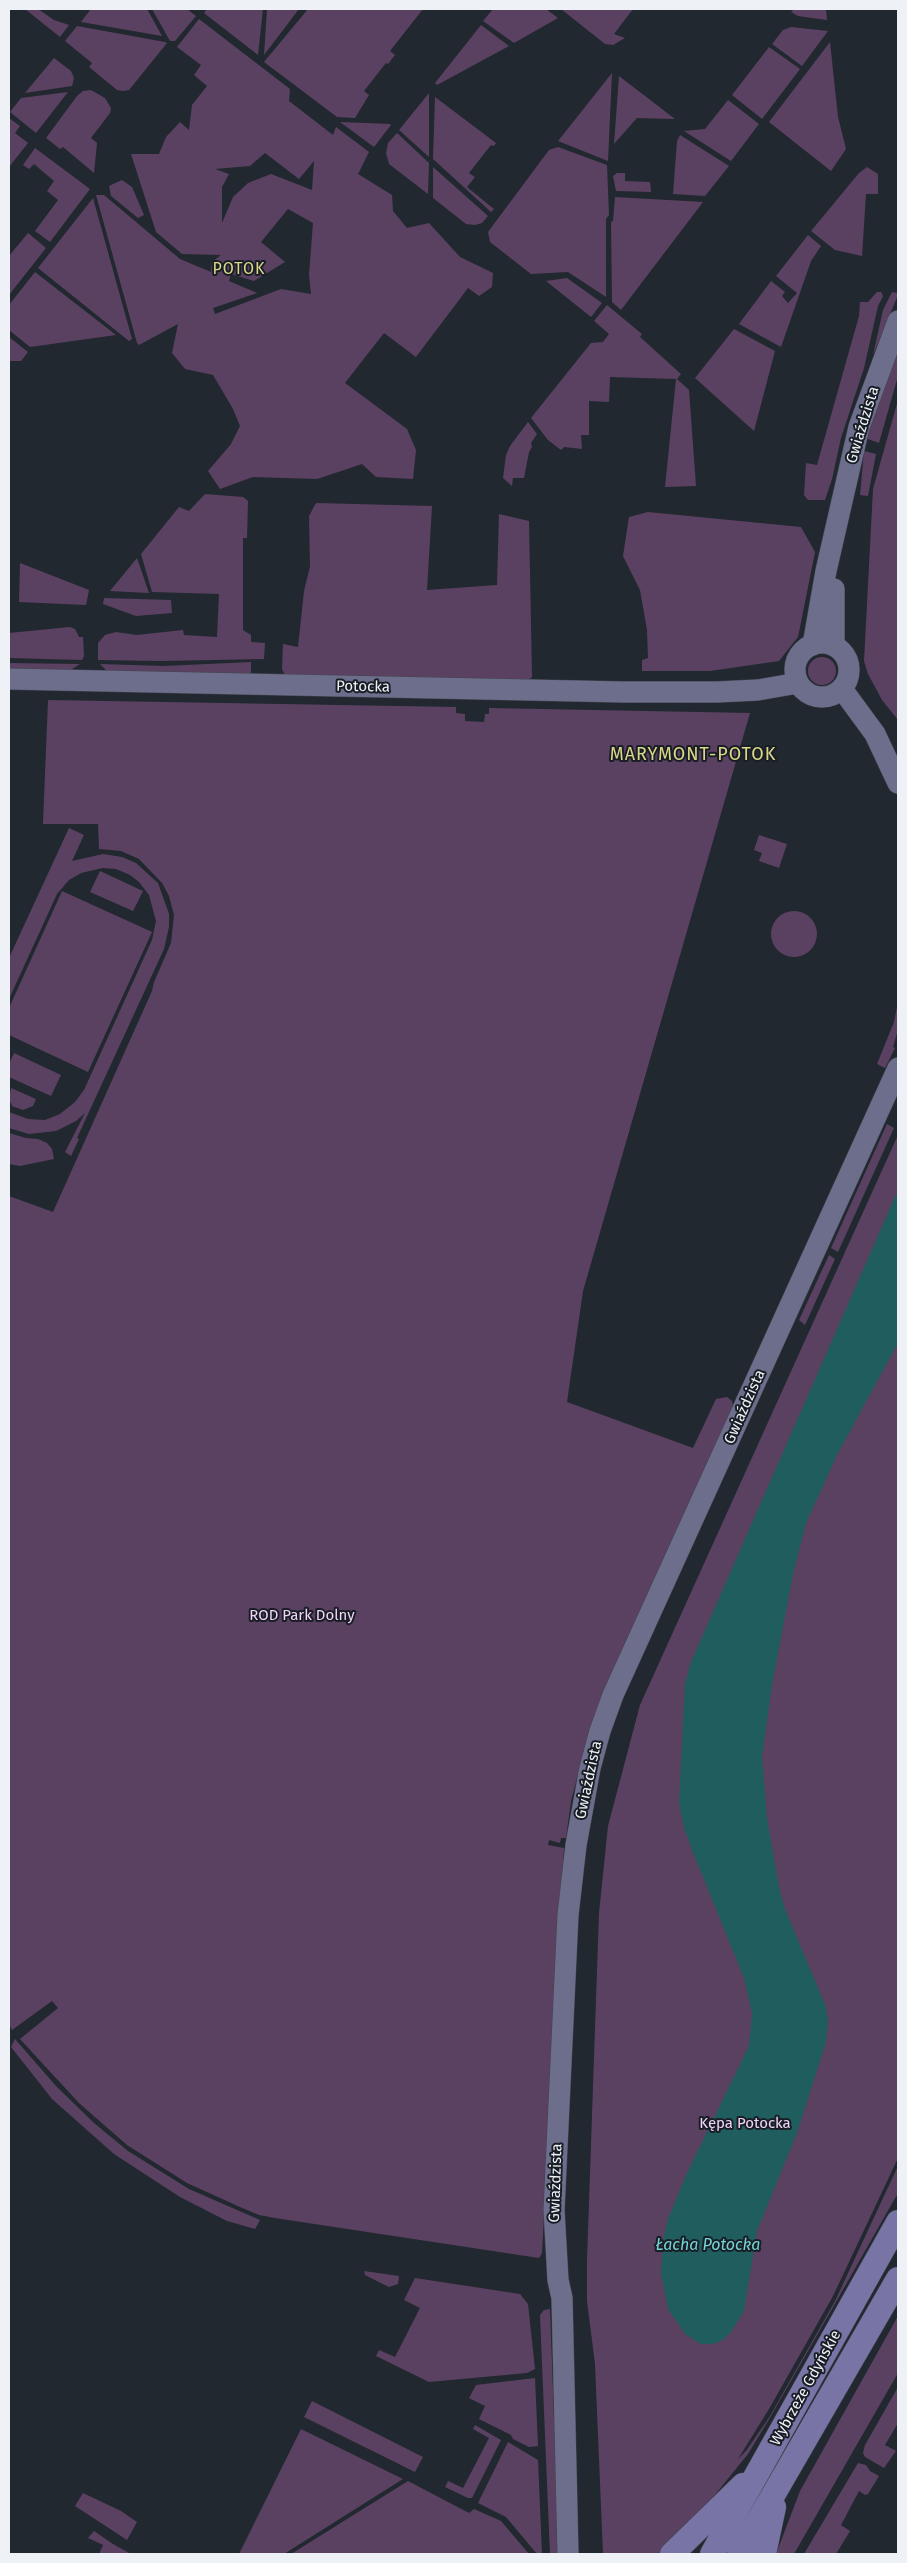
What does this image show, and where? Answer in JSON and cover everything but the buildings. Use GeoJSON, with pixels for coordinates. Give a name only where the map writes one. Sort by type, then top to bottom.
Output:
{"type":"FeatureCollection","features":[{"type":"Feature","properties":{"kind":"main road","name":"Wybrzeże Gdyńskie"},"geometry":{"type":"LineString","coordinates":[[712,2554],[898,2222]]}},
{"type":"Feature","properties":{"kind":"main road","name":"Wybrzeże Gdyńskie"},"geometry":{"type":"LineString","coordinates":[[739,2554],[898,2279]]}},
{"type":"Feature","properties":{"kind":"main road"},"geometry":{"type":"LineString","coordinates":[[672,2554],[763,2465]]}},
{"type":"Feature","properties":{"kind":"main road"},"geometry":{"type":"LineString","coordinates":[[764,2554],[778,2485]]}},
{"type":"Feature","properties":{"kind":"street","name":"Gwiaździsta"},"geometry":{"type":"LineString","coordinates":[[813,645],[835,531],[859,427],[898,321]]}},
{"type":"Feature","properties":{"kind":"street","name":"Gwiaździsta"},"geometry":{"type":"LineString","coordinates":[[834,646],[835,531]]}},
{"type":"Feature","properties":{"kind":"street"},"geometry":{"type":"LineString","coordinates":[[824,644],[834,646],[846,658],[849,666],[848,678],[836,693],[818,697],[806,692],[797,675],[803,651],[813,645],[824,644]]}},
{"type":"Feature","properties":{"kind":"street","name":"Potocka"},"geometry":{"type":"LineString","coordinates":[[9,679],[454,690],[718,692],[758,690],[797,675]]}},
{"type":"Feature","properties":{"kind":"street"},"geometry":{"type":"LineString","coordinates":[[836,693],[886,759],[898,783]]}},
{"type":"Feature","properties":{"kind":"street","name":"Gwiaździsta"},"geometry":{"type":"LineString","coordinates":[[568,2554],[562,2298],[558,2280],[554,2210],[568,1915],[576,1845],[590,1768],[600,1731],[613,1695],[758,1379],[785,1312],[898,1068]]}},
{"type":"Feature","properties":{"kind":"green space"},"geometry":{"type":"Polygon","coordinates":[[[25,9],[38,9],[54,20],[69,25],[60,37],[25,9]]]}},
{"type":"Feature","properties":{"kind":"green space"},"geometry":{"type":"Polygon","coordinates":[[[91,9],[147,9],[162,36],[81,22],[91,9]]]}},
{"type":"Feature","properties":{"kind":"green space"},"geometry":{"type":"Polygon","coordinates":[[[152,9],[187,9],[196,16],[175,41],[170,41],[152,9]]]}},
{"type":"Feature","properties":{"kind":"green space"},"geometry":{"type":"Polygon","coordinates":[[[207,9],[263,9],[258,55],[204,13],[207,9]]]}},
{"type":"Feature","properties":{"kind":"green space"},"geometry":{"type":"Polygon","coordinates":[[[267,9],[299,9],[264,55],[267,9]]]}},
{"type":"Feature","properties":{"kind":"green space"},"geometry":{"type":"Polygon","coordinates":[[[308,9],[423,9],[390,51],[395,55],[388,64],[386,63],[364,91],[369,95],[355,118],[337,117],[264,62],[308,9]]]}},
{"type":"Feature","properties":{"kind":"green space"},"geometry":{"type":"Polygon","coordinates":[[[493,9],[546,9],[558,18],[514,43],[483,21],[493,9]]]}},
{"type":"Feature","properties":{"kind":"green space"},"geometry":{"type":"Polygon","coordinates":[[[561,9],[633,9],[614,34],[625,38],[613,45],[605,44],[561,9]]]}},
{"type":"Feature","properties":{"kind":"green space"},"geometry":{"type":"Polygon","coordinates":[[[794,9],[826,9],[827,20],[798,16],[791,12],[794,9]]]}},
{"type":"Feature","properties":{"kind":"green space"},"geometry":{"type":"Polygon","coordinates":[[[199,19],[290,89],[289,101],[333,135],[336,127],[369,152],[358,174],[392,195],[393,211],[407,228],[429,223],[460,257],[493,273],[492,287],[479,296],[468,288],[416,357],[384,333],[345,383],[407,429],[416,450],[413,479],[376,477],[362,464],[317,479],[253,477],[220,489],[208,471],[231,444],[240,426],[233,409],[213,375],[185,369],[172,353],[178,324],[139,345],[137,343],[96,195],[104,195],[180,259],[211,272],[212,262],[221,255],[182,254],[156,232],[131,154],[159,154],[166,137],[180,122],[189,130],[192,105],[207,86],[194,75],[201,65],[177,47],[199,19]],[[265,153],[250,166],[215,169],[229,174],[222,187],[222,223],[233,197],[248,183],[271,174],[312,190],[314,161],[299,179],[265,153]],[[288,209],[261,242],[285,262],[254,281],[231,274],[229,281],[257,293],[213,308],[215,314],[281,289],[311,294],[309,275],[313,223],[288,209]]]}},
{"type":"Feature","properties":{"kind":"green space"},"geometry":{"type":"Polygon","coordinates":[[[481,25],[509,46],[437,85],[435,83],[481,25]]]}},
{"type":"Feature","properties":{"kind":"green space"},"geometry":{"type":"Polygon","coordinates":[[[77,26],[167,43],[129,90],[117,90],[89,67],[92,63],[65,41],[77,26]]]}},
{"type":"Feature","properties":{"kind":"green space"},"geometry":{"type":"Polygon","coordinates":[[[791,27],[828,31],[802,66],[772,44],[783,30],[791,27]]]}},
{"type":"Feature","properties":{"kind":"green space"},"geometry":{"type":"Polygon","coordinates":[[[830,42],[838,117],[846,149],[831,171],[769,122],[830,42]]]}},
{"type":"Feature","properties":{"kind":"green space"},"geometry":{"type":"Polygon","coordinates":[[[769,47],[800,69],[762,119],[732,95],[769,47]]]}},
{"type":"Feature","properties":{"kind":"green space"},"geometry":{"type":"Polygon","coordinates":[[[54,58],[71,71],[74,78],[72,86],[25,93],[54,58]]]}},
{"type":"Feature","properties":{"kind":"green space"},"geometry":{"type":"Polygon","coordinates":[[[612,73],[608,161],[558,141],[612,73]]]}},
{"type":"Feature","properties":{"kind":"green space"},"geometry":{"type":"Polygon","coordinates":[[[619,76],[675,119],[637,118],[614,144],[619,76]]]}},
{"type":"Feature","properties":{"kind":"green space"},"geometry":{"type":"Polygon","coordinates":[[[91,90],[105,98],[111,108],[110,113],[91,138],[97,143],[94,173],[63,147],[60,149],[46,138],[77,96],[83,91],[91,90]]]}},
{"type":"Feature","properties":{"kind":"green space"},"geometry":{"type":"Polygon","coordinates":[[[68,92],[36,133],[10,112],[21,98],[68,92]]]}},
{"type":"Feature","properties":{"kind":"green space"},"geometry":{"type":"Polygon","coordinates":[[[429,93],[429,157],[399,130],[429,93]]]}},
{"type":"Feature","properties":{"kind":"green space"},"geometry":{"type":"Polygon","coordinates":[[[435,97],[496,143],[494,146],[491,145],[469,173],[475,177],[467,187],[494,209],[491,212],[433,159],[435,97]]]}},
{"type":"Feature","properties":{"kind":"green space"},"geometry":{"type":"Polygon","coordinates":[[[728,100],[759,124],[731,161],[684,131],[705,129],[728,100]]]}},
{"type":"Feature","properties":{"kind":"green space"},"geometry":{"type":"Polygon","coordinates":[[[9,118],[20,126],[15,133],[28,143],[9,167],[9,118]]]}},
{"type":"Feature","properties":{"kind":"green space"},"geometry":{"type":"Polygon","coordinates":[[[340,122],[390,124],[391,125],[374,147],[340,122]]]}},
{"type":"Feature","properties":{"kind":"green space"},"geometry":{"type":"Polygon","coordinates":[[[397,133],[429,163],[428,194],[389,164],[386,153],[388,143],[397,133]]]}},
{"type":"Feature","properties":{"kind":"green space"},"geometry":{"type":"Polygon","coordinates":[[[680,135],[729,166],[705,196],[673,194],[677,141],[680,135]]]}},
{"type":"Feature","properties":{"kind":"green space"},"geometry":{"type":"Polygon","coordinates":[[[558,147],[607,165],[609,215],[606,219],[606,297],[568,272],[531,274],[490,242],[488,232],[549,150],[558,147]]]}},
{"type":"Feature","properties":{"kind":"green space"},"geometry":{"type":"Polygon","coordinates":[[[35,148],[90,189],[50,242],[35,231],[58,200],[47,191],[54,181],[34,164],[29,169],[23,165],[35,148]]]}},
{"type":"Feature","properties":{"kind":"green space"},"geometry":{"type":"Polygon","coordinates":[[[433,167],[488,216],[482,223],[475,225],[466,224],[433,198],[433,167]]]}},
{"type":"Feature","properties":{"kind":"green space"},"geometry":{"type":"Polygon","coordinates":[[[867,167],[878,174],[878,194],[866,194],[862,256],[835,250],[811,231],[859,173],[867,167]]]}},
{"type":"Feature","properties":{"kind":"green space"},"geometry":{"type":"Polygon","coordinates":[[[617,173],[625,173],[625,181],[650,182],[651,192],[616,191],[613,176],[617,173]]]}},
{"type":"Feature","properties":{"kind":"green space"},"geometry":{"type":"Polygon","coordinates":[[[122,180],[132,187],[144,215],[138,218],[111,196],[109,186],[122,180]]]}},
{"type":"Feature","properties":{"kind":"green space"},"geometry":{"type":"Polygon","coordinates":[[[615,197],[703,202],[621,310],[612,302],[611,222],[613,221],[615,197]]]}},
{"type":"Feature","properties":{"kind":"green space"},"geometry":{"type":"Polygon","coordinates":[[[93,198],[132,339],[129,341],[38,268],[93,198]]]}},
{"type":"Feature","properties":{"kind":"green space"},"geometry":{"type":"Polygon","coordinates":[[[28,233],[46,248],[9,295],[9,256],[28,233]]]}},
{"type":"Feature","properties":{"kind":"green space"},"geometry":{"type":"Polygon","coordinates":[[[808,235],[821,246],[811,261],[781,347],[739,324],[771,281],[785,292],[782,296],[788,303],[797,293],[776,276],[808,235]]]}},
{"type":"Feature","properties":{"kind":"green space"},"geometry":{"type":"Polygon","coordinates":[[[35,272],[116,335],[30,347],[9,330],[9,305],[35,272]]]}},
{"type":"Feature","properties":{"kind":"green space"},"geometry":{"type":"Polygon","coordinates":[[[567,278],[602,303],[591,317],[546,281],[567,278]]]}},
{"type":"Feature","properties":{"kind":"green space"},"geometry":{"type":"Polygon","coordinates":[[[877,292],[881,292],[883,296],[878,306],[864,368],[841,438],[832,479],[825,500],[808,500],[804,495],[806,463],[817,465],[859,316],[860,302],[868,302],[877,292]]]}},
{"type":"Feature","properties":{"kind":"green space"},"geometry":{"type":"Polygon","coordinates":[[[892,292],[898,293],[898,295],[873,355],[883,310],[892,292]]]}},
{"type":"Feature","properties":{"kind":"green space"},"geometry":{"type":"Polygon","coordinates":[[[607,305],[642,334],[640,337],[681,374],[677,379],[689,390],[696,486],[665,487],[676,379],[610,377],[609,402],[589,401],[589,435],[581,435],[582,449],[564,447],[561,450],[548,440],[531,418],[591,343],[603,342],[609,334],[594,321],[607,305]]]}},
{"type":"Feature","properties":{"kind":"green space"},"geometry":{"type":"Polygon","coordinates":[[[734,329],[775,351],[754,431],[695,378],[734,329]]]}},
{"type":"Feature","properties":{"kind":"green space"},"geometry":{"type":"Polygon","coordinates":[[[9,337],[28,352],[21,361],[9,361],[9,337]]]}},
{"type":"Feature","properties":{"kind":"green space"},"geometry":{"type":"Polygon","coordinates":[[[898,351],[898,376],[879,443],[868,439],[867,436],[877,402],[898,351]]]}},
{"type":"Feature","properties":{"kind":"green space"},"geometry":{"type":"Polygon","coordinates":[[[898,400],[898,720],[882,700],[868,674],[864,661],[873,489],[898,400]]]}},
{"type":"Feature","properties":{"kind":"green space"},"geometry":{"type":"Polygon","coordinates":[[[528,422],[537,434],[531,443],[532,447],[529,452],[524,478],[513,478],[512,486],[503,478],[506,455],[510,446],[528,422]]]}},
{"type":"Feature","properties":{"kind":"green space"},"geometry":{"type":"Polygon","coordinates":[[[864,451],[876,454],[868,496],[860,495],[864,451]]]}},
{"type":"Feature","properties":{"kind":"green space"},"geometry":{"type":"Polygon","coordinates":[[[205,494],[243,497],[248,501],[247,538],[243,538],[243,630],[251,635],[251,642],[265,643],[264,659],[98,660],[98,643],[105,635],[116,632],[137,635],[183,630],[184,635],[217,637],[219,594],[152,592],[141,554],[179,507],[189,511],[205,494]]]}},
{"type":"Feature","properties":{"kind":"green space"},"geometry":{"type":"Polygon","coordinates":[[[316,503],[432,506],[427,590],[497,585],[499,514],[529,521],[532,677],[528,681],[285,675],[282,669],[283,644],[298,647],[304,591],[310,567],[309,516],[316,503]]]}},
{"type":"Feature","properties":{"kind":"green space"},"geometry":{"type":"Polygon","coordinates":[[[648,512],[801,527],[815,552],[798,637],[779,661],[710,671],[642,671],[642,660],[648,658],[647,630],[640,590],[623,556],[629,517],[648,512]]]}},
{"type":"Feature","properties":{"kind":"green space"},"geometry":{"type":"Polygon","coordinates":[[[137,558],[149,593],[110,591],[137,558]]]}},
{"type":"Feature","properties":{"kind":"green space"},"geometry":{"type":"Polygon","coordinates":[[[20,563],[89,590],[86,605],[19,602],[20,563]]]}},
{"type":"Feature","properties":{"kind":"green space"},"geometry":{"type":"Polygon","coordinates":[[[104,598],[171,600],[172,613],[136,616],[103,604],[104,598]]]}},
{"type":"Feature","properties":{"kind":"green space"},"geometry":{"type":"Polygon","coordinates":[[[70,627],[75,629],[79,637],[83,637],[84,656],[82,660],[9,658],[9,633],[70,627]]]}},
{"type":"Feature","properties":{"kind":"green space"},"geometry":{"type":"Polygon","coordinates":[[[822,657],[832,661],[836,671],[832,681],[822,685],[812,681],[808,671],[812,661],[822,657]]]}},
{"type":"Feature","properties":{"kind":"green space"},"geometry":{"type":"Polygon","coordinates":[[[251,662],[251,676],[107,671],[100,664],[164,666],[251,662]]]}},
{"type":"Feature","properties":{"kind":"green space"},"geometry":{"type":"Polygon","coordinates":[[[9,663],[80,664],[66,673],[9,671],[9,663]]]}},
{"type":"Feature","properties":{"kind":"green space","name":"ROD Park Dolny"},"geometry":{"type":"Polygon","coordinates":[[[48,700],[456,707],[456,713],[465,714],[465,721],[484,722],[485,714],[489,714],[489,708],[750,713],[583,1291],[567,1402],[693,1448],[716,1399],[727,1397],[732,1401],[733,1406],[608,1681],[592,1722],[571,1801],[566,1838],[561,1838],[560,1843],[549,1840],[548,1845],[564,1848],[542,2253],[539,2258],[275,2218],[259,2215],[240,2207],[187,2183],[127,2145],[79,2103],[20,2039],[58,2008],[52,2001],[12,2030],[9,2024],[9,1196],[53,1212],[152,991],[171,943],[174,915],[169,896],[162,883],[139,859],[121,851],[99,849],[98,824],[43,824],[48,700]]]}},
{"type":"Feature","properties":{"kind":"green space"},"geometry":{"type":"Polygon","coordinates":[[[69,828],[84,835],[72,861],[103,854],[122,857],[136,863],[158,883],[169,914],[169,927],[164,949],[77,1138],[79,1139],[71,1156],[65,1152],[85,1113],[76,1121],[56,1131],[29,1134],[9,1128],[9,1112],[28,1119],[45,1120],[60,1114],[75,1102],[84,1090],[152,940],[156,921],[149,895],[139,882],[130,875],[116,869],[103,868],[81,873],[69,880],[57,894],[9,999],[9,958],[69,828]]]}},
{"type":"Feature","properties":{"kind":"green space"},"geometry":{"type":"Polygon","coordinates":[[[759,835],[787,844],[779,868],[759,861],[762,853],[754,850],[759,835]]]}},
{"type":"Feature","properties":{"kind":"green space"},"geometry":{"type":"Polygon","coordinates":[[[100,871],[143,891],[133,911],[90,892],[100,871]]]}},
{"type":"Feature","properties":{"kind":"green space"},"geometry":{"type":"Polygon","coordinates":[[[62,891],[152,932],[88,1072],[9,1035],[9,1008],[62,891]]]}},
{"type":"Feature","properties":{"kind":"green space"},"geometry":{"type":"Polygon","coordinates":[[[789,911],[799,911],[813,921],[817,934],[813,947],[807,953],[799,957],[789,957],[775,947],[771,939],[771,929],[781,915],[789,911]]]}},
{"type":"Feature","properties":{"kind":"green space"},"geometry":{"type":"Polygon","coordinates":[[[898,1002],[898,1030],[893,1047],[895,1048],[885,1068],[877,1064],[894,1022],[898,1002]]]}},
{"type":"Feature","properties":{"kind":"green space"},"geometry":{"type":"Polygon","coordinates":[[[14,1053],[61,1075],[51,1096],[9,1077],[9,1064],[14,1053]]]}},
{"type":"Feature","properties":{"kind":"green space"},"geometry":{"type":"Polygon","coordinates":[[[11,1088],[36,1099],[33,1106],[23,1110],[12,1106],[9,1099],[11,1088]]]}},
{"type":"Feature","properties":{"kind":"green space"},"geometry":{"type":"Polygon","coordinates":[[[887,1124],[894,1128],[838,1252],[831,1248],[887,1124]]]}},
{"type":"Feature","properties":{"kind":"green space"},"geometry":{"type":"Polygon","coordinates":[[[9,1133],[38,1139],[47,1143],[52,1149],[54,1159],[20,1166],[9,1164],[9,1133]]]}},
{"type":"Feature","properties":{"kind":"green space","name":"Kępa Potocka"},"geometry":{"type":"Polygon","coordinates":[[[898,1135],[898,2158],[833,2296],[769,2409],[738,2459],[746,2451],[770,2416],[835,2301],[898,2166],[898,2193],[771,2416],[748,2454],[697,2517],[662,2554],[603,2554],[595,2364],[587,2301],[587,2260],[599,1913],[608,1826],[640,1705],[898,1135]]]}},
{"type":"Feature","properties":{"kind":"green space"},"geometry":{"type":"Polygon","coordinates":[[[829,1255],[835,1259],[805,1325],[799,1320],[829,1255]]]}},
{"type":"Feature","properties":{"kind":"green space"},"geometry":{"type":"Polygon","coordinates":[[[15,2039],[56,2086],[94,2123],[128,2151],[189,2189],[260,2220],[255,2229],[227,2221],[180,2197],[114,2154],[52,2099],[11,2047],[15,2039]]]}},
{"type":"Feature","properties":{"kind":"green space"},"geometry":{"type":"Polygon","coordinates":[[[364,2271],[399,2276],[398,2284],[389,2287],[365,2275],[364,2271]]]}},
{"type":"Feature","properties":{"kind":"green space"},"geometry":{"type":"Polygon","coordinates":[[[415,2278],[520,2294],[528,2304],[535,2369],[527,2373],[429,2382],[376,2356],[379,2350],[395,2357],[420,2308],[404,2300],[415,2278]]]}},
{"type":"Feature","properties":{"kind":"green space"},"geometry":{"type":"Polygon","coordinates":[[[550,2309],[559,2554],[550,2554],[540,2315],[544,2310],[550,2309]]]}},
{"type":"Feature","properties":{"kind":"green space"},"geometry":{"type":"Polygon","coordinates":[[[898,2316],[898,2373],[794,2554],[776,2554],[800,2491],[898,2316]]]}},
{"type":"Feature","properties":{"kind":"green space"},"geometry":{"type":"Polygon","coordinates":[[[535,2378],[538,2446],[529,2447],[513,2439],[511,2435],[479,2419],[485,2406],[469,2398],[476,2385],[535,2378]]]}},
{"type":"Feature","properties":{"kind":"green space"},"geometry":{"type":"Polygon","coordinates":[[[898,2387],[898,2423],[885,2445],[896,2451],[884,2468],[865,2457],[863,2453],[865,2445],[898,2387]]]}},
{"type":"Feature","properties":{"kind":"green space"},"geometry":{"type":"Polygon","coordinates":[[[312,2401],[423,2457],[415,2472],[304,2417],[312,2401]]]}},
{"type":"Feature","properties":{"kind":"green space"},"geometry":{"type":"Polygon","coordinates":[[[475,2425],[501,2440],[472,2498],[468,2498],[445,2487],[448,2481],[463,2488],[489,2438],[473,2429],[475,2425]]]}},
{"type":"Feature","properties":{"kind":"green space"},"geometry":{"type":"Polygon","coordinates":[[[301,2429],[403,2479],[284,2554],[239,2554],[301,2429]]]}},
{"type":"Feature","properties":{"kind":"green space"},"geometry":{"type":"Polygon","coordinates":[[[508,2442],[538,2460],[542,2554],[537,2554],[506,2517],[478,2503],[508,2442]]]}},
{"type":"Feature","properties":{"kind":"green space"},"geometry":{"type":"Polygon","coordinates":[[[858,2463],[866,2465],[870,2471],[879,2476],[868,2494],[865,2495],[859,2491],[841,2525],[850,2531],[836,2554],[804,2554],[858,2463]]]}},
{"type":"Feature","properties":{"kind":"green space"},"geometry":{"type":"Polygon","coordinates":[[[408,2481],[469,2513],[474,2509],[501,2521],[529,2554],[291,2554],[408,2481]]]}},
{"type":"Feature","properties":{"kind":"green space"},"geometry":{"type":"Polygon","coordinates":[[[83,2493],[121,2511],[137,2522],[127,2540],[75,2506],[83,2493]]]}},
{"type":"Feature","properties":{"kind":"green space"},"geometry":{"type":"Polygon","coordinates":[[[94,2531],[131,2554],[99,2554],[103,2545],[88,2538],[94,2531]]]}},
{"type":"Feature","properties":{"kind":"water","name":"Łacha Potocka"},"geometry":{"type":"Polygon","coordinates":[[[898,1190],[898,1343],[837,1455],[806,1523],[793,1574],[772,1685],[762,1757],[767,1818],[779,1887],[785,1909],[826,2007],[828,2021],[826,2042],[797,2133],[757,2231],[744,2311],[731,2332],[723,2340],[713,2344],[701,2344],[685,2334],[668,2309],[661,2273],[663,2240],[668,2219],[686,2175],[749,2046],[752,2013],[744,1978],[684,1828],[679,1803],[685,1683],[691,1662],[898,1190]]]}},
{"type":"Feature","properties":{"kind":"district","name":"POTOK"},"geometry":{"type":"Point","coordinates":[239,270]}},
{"type":"Feature","properties":{"kind":"district","name":"MARYMONT-POTOK"},"geometry":{"type":"Point","coordinates":[693,755]}}]}
